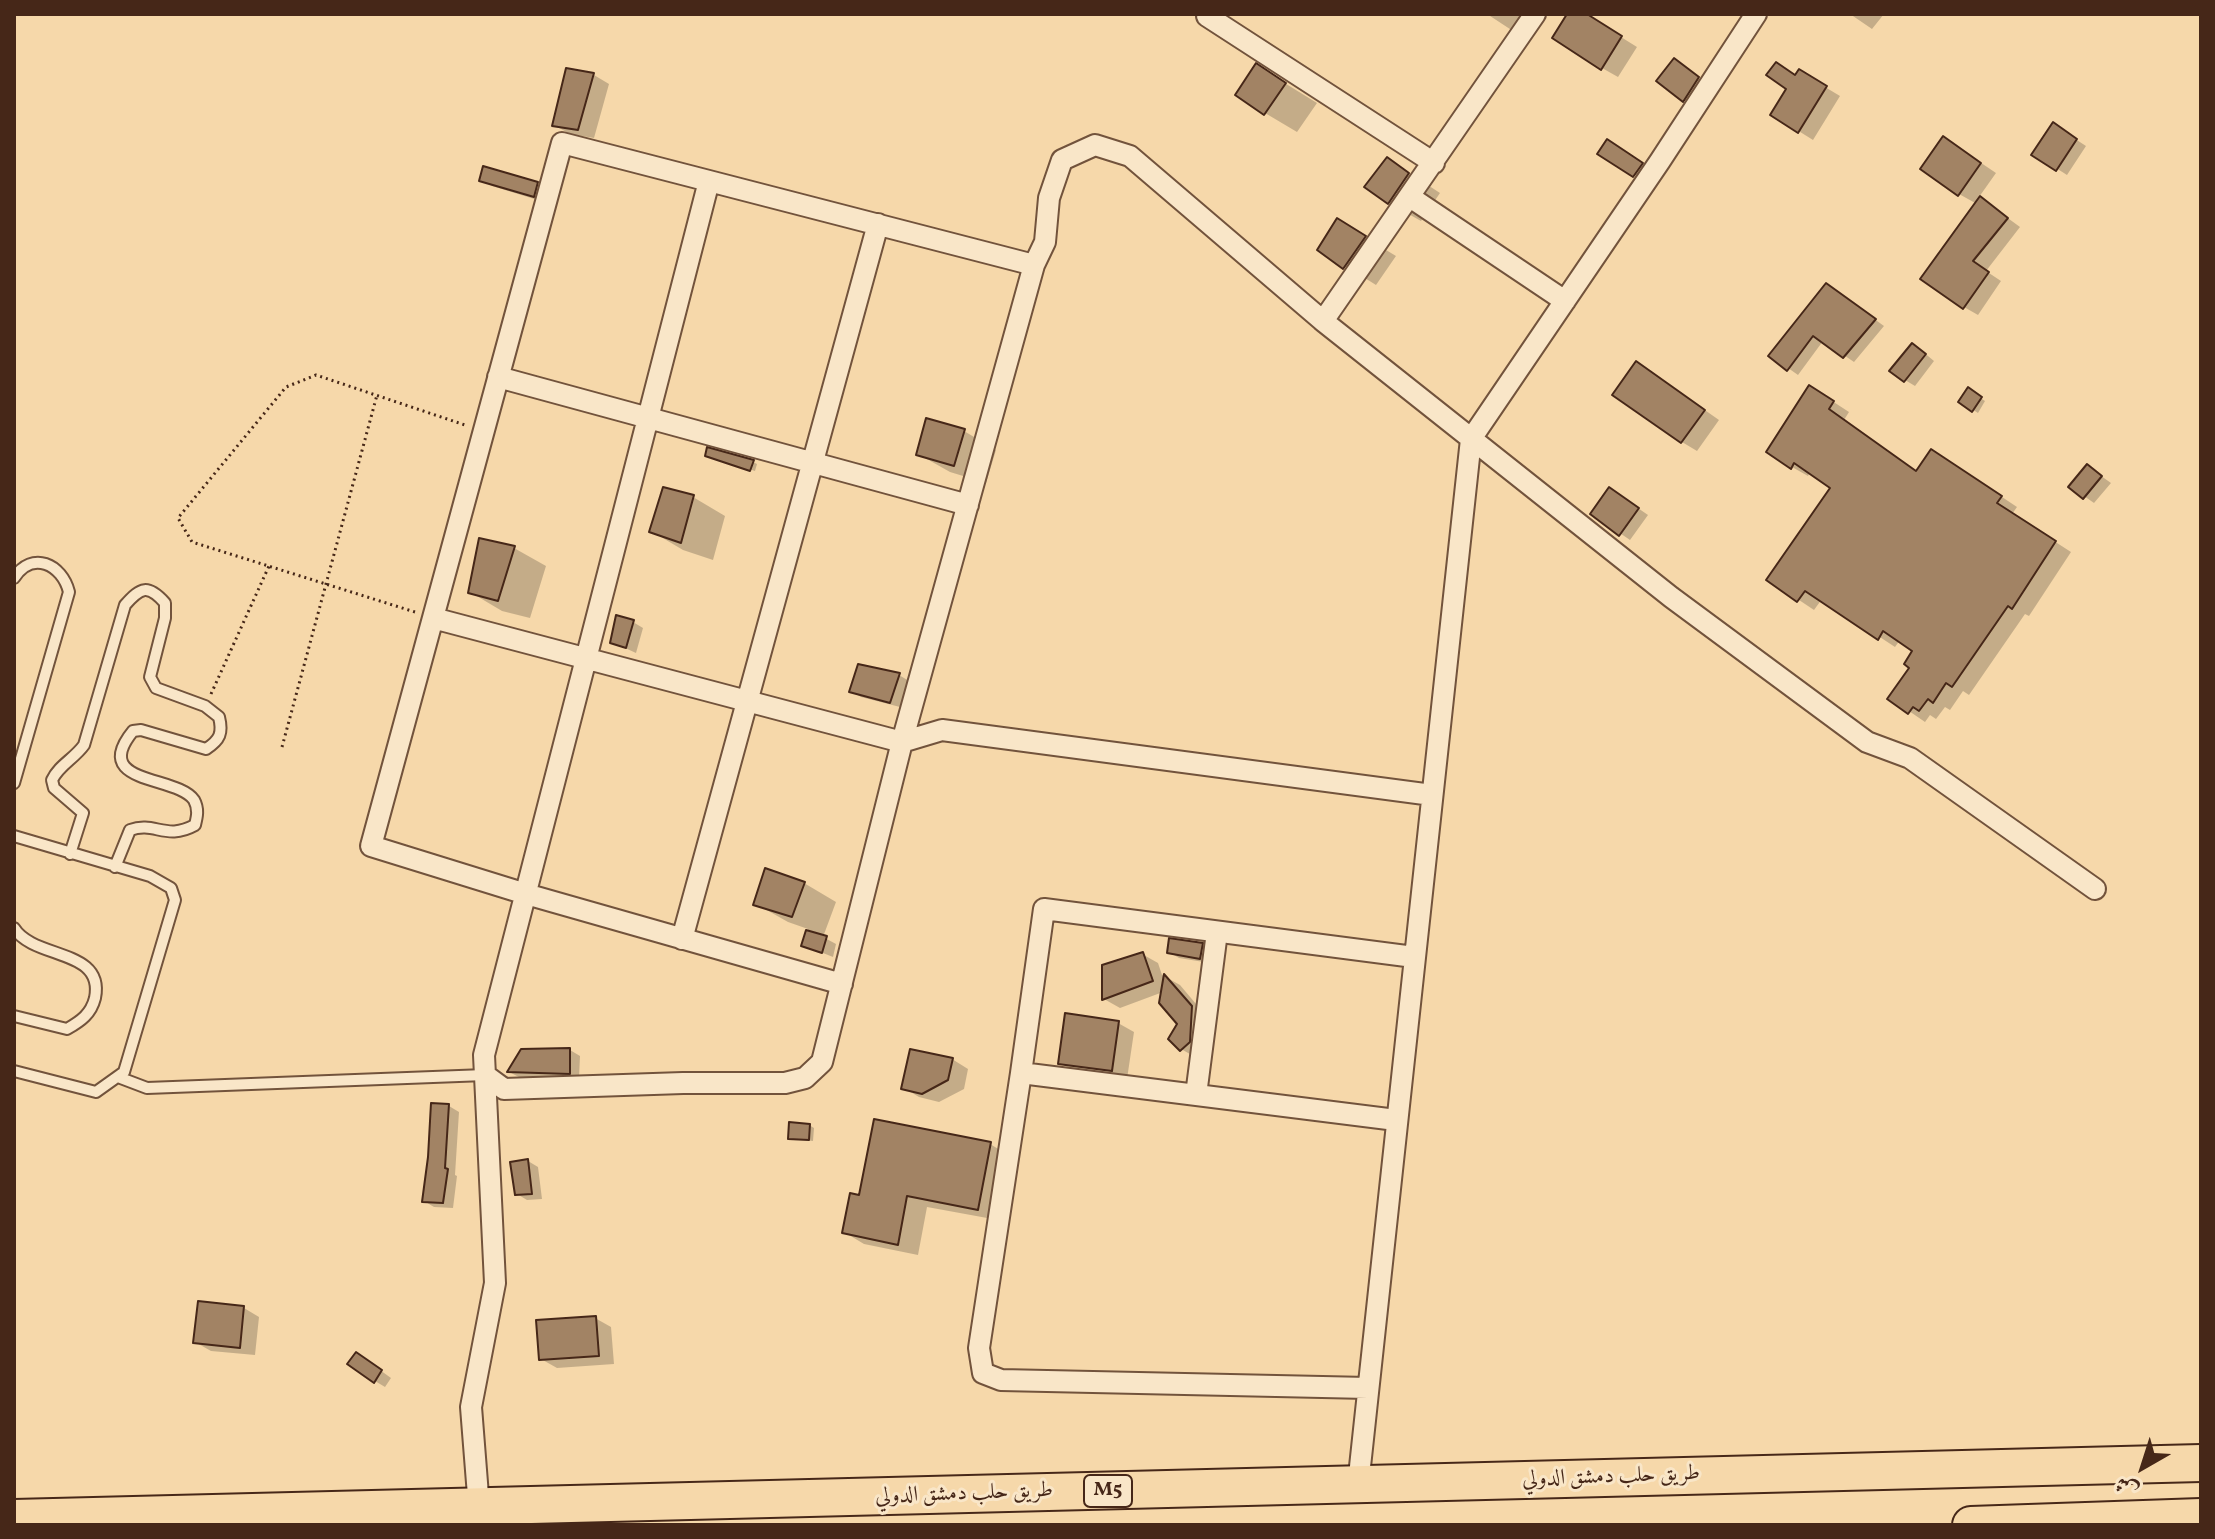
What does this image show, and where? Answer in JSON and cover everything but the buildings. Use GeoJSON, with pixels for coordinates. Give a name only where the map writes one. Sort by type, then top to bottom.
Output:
{"type":"FeatureCollection","features":[{"type":"Feature","properties":{"kind":"highway","name":"طريق حلب دمشق الدولي"},"geometry":{"type":"LineString","coordinates":[[14,1518],[2201,1463]]}},
{"type":"Feature","properties":{"kind":"highway"},"geometry":{"type":"LineString","coordinates":[[1971,1525],[2201,1517]]}},
{"type":"Feature","properties":{"kind":"street"},"geometry":{"type":"LineString","coordinates":[[1323,321],[1535,14]]}},
{"type":"Feature","properties":{"kind":"street"},"geometry":{"type":"LineString","coordinates":[[1358,1485],[1471,439],[1756,14]]}},
{"type":"Feature","properties":{"kind":"street"},"geometry":{"type":"LineString","coordinates":[[1207,16],[1434,163]]}},
{"type":"Feature","properties":{"kind":"street"},"geometry":{"type":"LineString","coordinates":[[842,984],[526,894],[371,846],[562,143],[1034,265]]}},
{"type":"Feature","properties":{"kind":"street"},"geometry":{"type":"LineString","coordinates":[[485,1075],[504,1089],[785,1083],[805,1078],[822,1062],[902,742],[1034,265],[1045,242],[1049,198],[1062,160],[1095,145],[1130,156],[1323,321],[1671,597],[1867,742],[1910,758],[2095,889]]}},
{"type":"Feature","properties":{"kind":"street"},"geometry":{"type":"LineString","coordinates":[[479,1508],[471,1407],[495,1283],[484,1055],[709,181]]}},
{"type":"Feature","properties":{"kind":"street"},"geometry":{"type":"LineString","coordinates":[[1410,197],[1565,301]]}},
{"type":"Feature","properties":{"kind":"street"},"geometry":{"type":"LineString","coordinates":[[682,939],[878,224]]}},
{"type":"Feature","properties":{"kind":"street"},"geometry":{"type":"LineString","coordinates":[[498,377],[968,505]]}},
{"type":"Feature","properties":{"kind":"street"},"geometry":{"type":"LineString","coordinates":[[433,618],[902,742],[942,730],[1432,795]]}},
{"type":"Feature","properties":{"kind":"street"},"geometry":{"type":"LineString","coordinates":[[1368,1388],[1001,1380],[983,1373],[979,1348],[1044,909],[1414,957]]}},
{"type":"Feature","properties":{"kind":"street"},"geometry":{"type":"LineString","coordinates":[[1196,1095],[1217,932]]}},
{"type":"Feature","properties":{"kind":"street"},"geometry":{"type":"LineString","coordinates":[[1021,1073],[1396,1120]]}},
{"type":"Feature","properties":{"kind":"lane"},"geometry":{"type":"LineString","coordinates":[[14,578],[26,565],[34,562],[46,565],[58,570],[66,580],[69,592],[14,783]]}},
{"type":"Feature","properties":{"kind":"lane"},"geometry":{"type":"LineString","coordinates":[[70,854],[83,813],[54,788],[52,780],[57,770],[75,757],[84,745],[125,605],[137,591],[145,589],[156,593],[165,603],[165,618],[150,677],[156,688],[205,706],[219,717],[222,730],[218,741],[206,749],[141,730],[133,731],[123,743],[121,755],[125,767],[132,773],[181,791],[193,799],[198,813],[195,825],[184,831],[170,833],[141,826],[130,830],[115,867]]}},
{"type":"Feature","properties":{"kind":"lane"},"geometry":{"type":"LineString","coordinates":[[14,836],[163,882],[171,888],[175,900],[124,1072],[96,1092],[14,1071]]}},
{"type":"Feature","properties":{"kind":"lane"},"geometry":{"type":"LineString","coordinates":[[14,928],[20,938],[35,947],[81,963],[93,973],[97,989],[93,1008],[81,1021],[67,1029],[14,1016]]}},
{"type":"Feature","properties":{"kind":"lane"},"geometry":{"type":"LineString","coordinates":[[118,1077],[147,1088],[485,1075]]}},
{"type":"Feature","properties":{"kind":"path"},"geometry":{"type":"LineString","coordinates":[[433,618],[192,542],[178,518],[286,387],[316,375],[484,431]]}},
{"type":"Feature","properties":{"kind":"path"},"geometry":{"type":"LineString","coordinates":[[282,747],[377,395]]}},
{"type":"Feature","properties":{"kind":"path"},"geometry":{"type":"LineString","coordinates":[[205,706],[269,566]]}}]}
